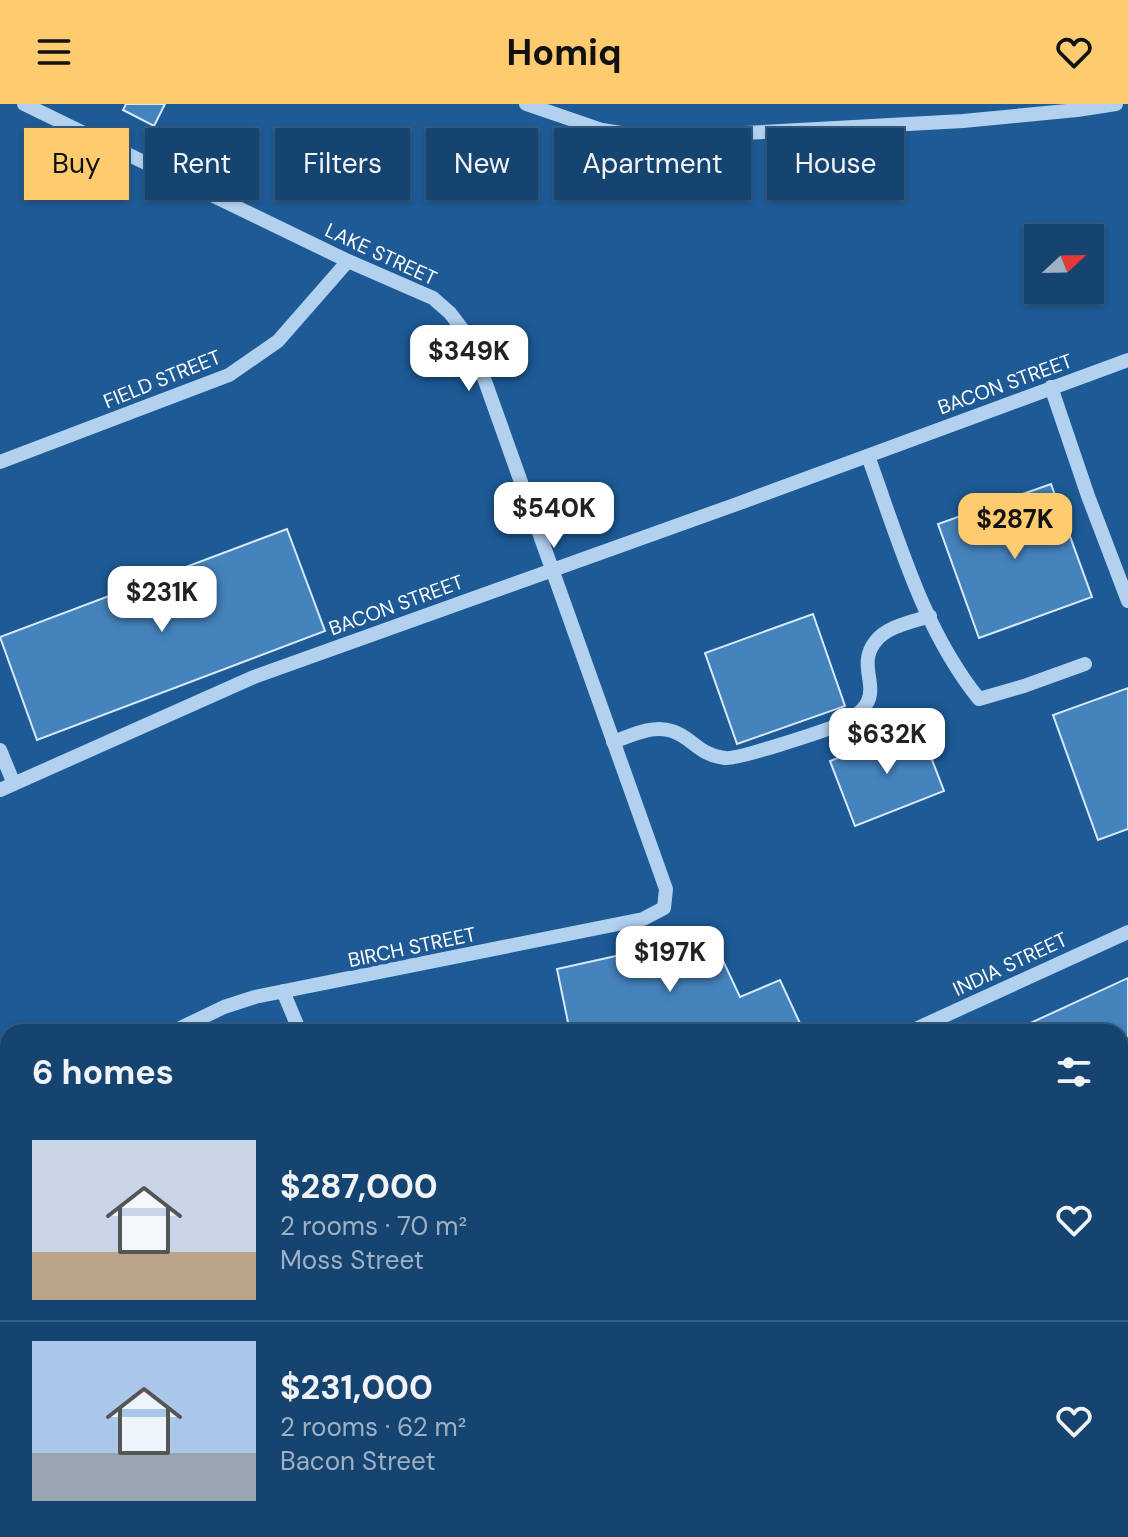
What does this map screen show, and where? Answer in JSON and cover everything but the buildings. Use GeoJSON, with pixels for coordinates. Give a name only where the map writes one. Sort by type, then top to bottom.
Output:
{"type":"FeatureCollection","features":[{"type":"Feature","properties":{"kind":"street","name":"LAKE STREET"},"geometry":{"type":"LineString","coordinates":[[24,104],[348,261],[433,298],[450,313],[466,334],[666,889],[664,908]]}},
{"type":"Feature","properties":{"kind":"street"},"geometry":{"type":"LineString","coordinates":[[526,104],[602,130],[653,138],[963,121],[1116,104]]}},
{"type":"Feature","properties":{"kind":"street","name":"FIELD STREET"},"geometry":{"type":"LineString","coordinates":[[0,462],[229,375],[278,341],[348,261]]}},
{"type":"Feature","properties":{"kind":"street","name":"BACON STREET"},"geometry":{"type":"LineString","coordinates":[[7,787],[254,677],[1128,360]]}},
{"type":"Feature","properties":{"kind":"street"},"geometry":{"type":"LineString","coordinates":[[1051,387],[1128,601]]}},
{"type":"Feature","properties":{"kind":"street"},"geometry":{"type":"LineString","coordinates":[[868,456],[913,579],[957,672],[979,699],[1085,664]]}},
{"type":"Feature","properties":{"kind":"street"},"geometry":{"type":"LineString","coordinates":[[613,742],[652,730],[672,731],[709,756],[730,759],[836,725],[860,712],[869,703],[869,658],[875,642],[888,630],[930,616]]}},
{"type":"Feature","properties":{"kind":"street"},"geometry":{"type":"LineString","coordinates":[[0,750],[7,787]]}},
{"type":"Feature","properties":{"kind":"street","name":"BIRCH STREET"},"geometry":{"type":"LineString","coordinates":[[189,1024],[224,1007],[283,991],[643,919],[664,908]]}},
{"type":"Feature","properties":{"kind":"street","name":"INDIA STREET"},"geometry":{"type":"LineString","coordinates":[[927,1024],[1128,932]]}},
{"type":"Feature","properties":{"kind":"street"},"geometry":{"type":"LineString","coordinates":[[283,991],[297,1024]]}}]}
